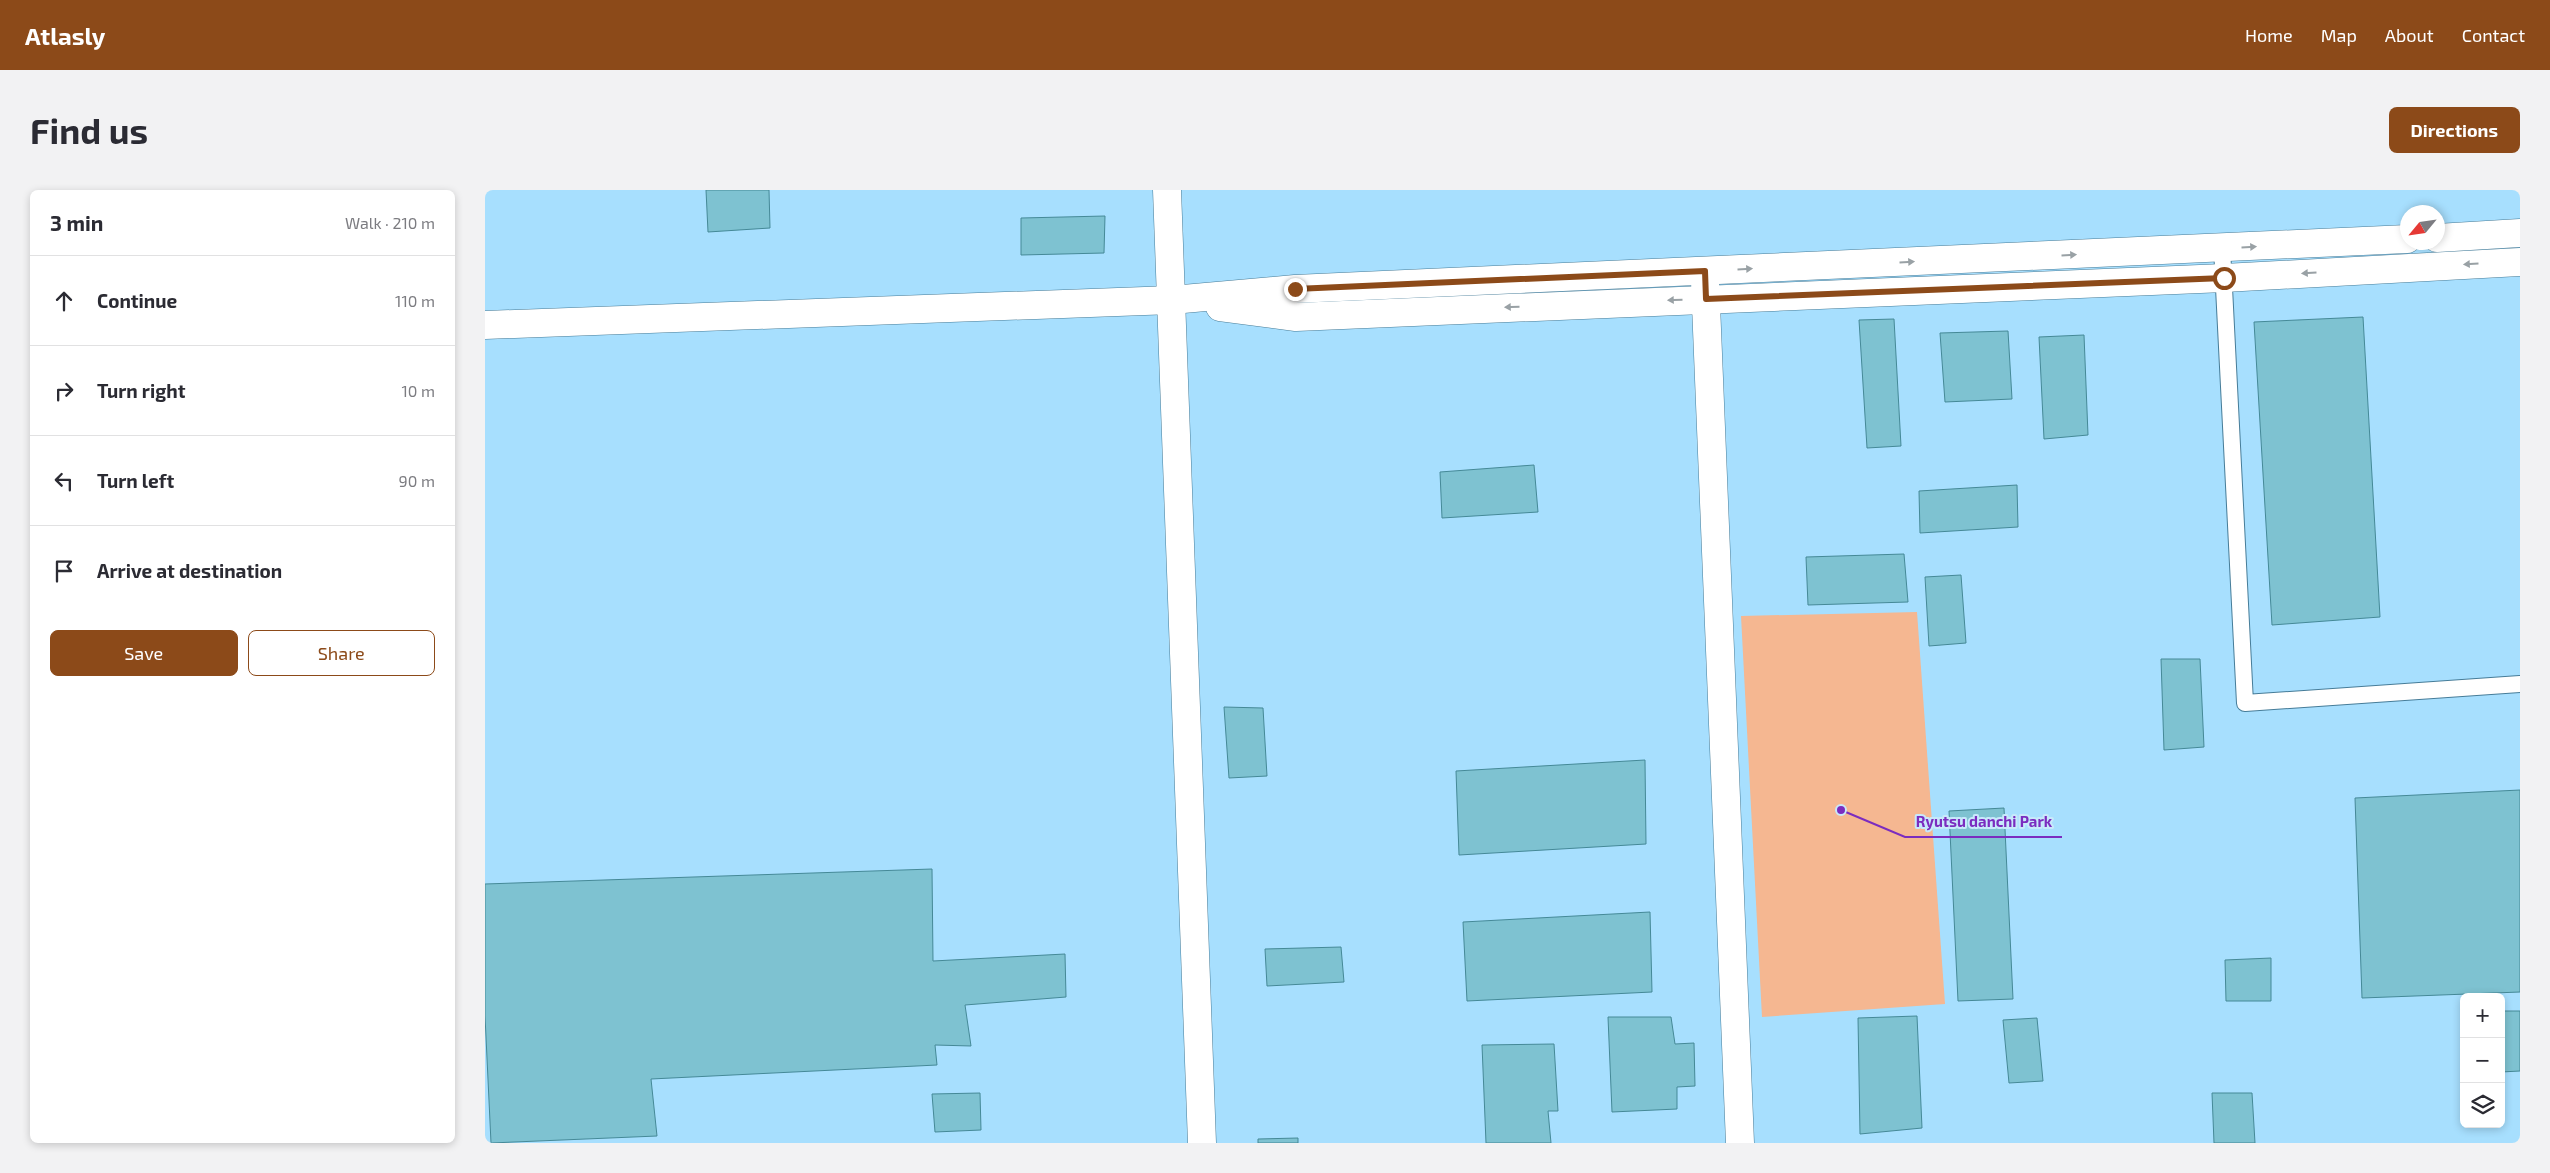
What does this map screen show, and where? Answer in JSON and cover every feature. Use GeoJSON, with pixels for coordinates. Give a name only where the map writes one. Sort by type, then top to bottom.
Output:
{"type":"FeatureCollection","features":[{"type":"Feature","properties":{"kind":"street"},"geometry":{"type":"LineString","coordinates":[[1167,190],[1202,1143]]}},
{"type":"Feature","properties":{"kind":"street"},"geometry":{"type":"LineString","coordinates":[[2445,238],[2520,234]]}},
{"type":"Feature","properties":{"kind":"street"},"geometry":{"type":"LineString","coordinates":[[485,325],[1172,300],[1295,289],[2400,239]]}},
{"type":"Feature","properties":{"kind":"street"},"geometry":{"type":"LineString","coordinates":[[1172,300],[1296,316],[2224,278],[2520,262]]}},
{"type":"Feature","properties":{"kind":"street"},"geometry":{"type":"LineString","coordinates":[[1705,271],[1740,1143]]}},
{"type":"Feature","properties":{"kind":"lane"},"geometry":{"type":"LineString","coordinates":[[2222,248],[2245,703],[2520,684]]}},
{"type":"Feature","properties":{"kind":"shaded area"},"geometry":{"type":"Polygon","coordinates":[[[1917,612],[1945,1004],[1762,1017],[1741,616],[1917,612]]]}},
{"type":"Feature","properties":{"kind":"building"},"geometry":{"type":"Polygon","coordinates":[[[706,190],[769,190],[770,228],[708,232],[706,190]]]}},
{"type":"Feature","properties":{"kind":"building"},"geometry":{"type":"Polygon","coordinates":[[[1105,216],[1104,253],[1021,255],[1021,218],[1105,216]]]}},
{"type":"Feature","properties":{"kind":"building"},"geometry":{"type":"Polygon","coordinates":[[[2363,317],[2380,617],[2272,625],[2254,322],[2363,317]]]}},
{"type":"Feature","properties":{"kind":"building"},"geometry":{"type":"Polygon","coordinates":[[[1894,319],[1901,446],[1867,448],[1859,320],[1894,319]]]}},
{"type":"Feature","properties":{"kind":"building"},"geometry":{"type":"Polygon","coordinates":[[[2008,331],[2012,399],[1945,402],[1940,333],[2008,331]]]}},
{"type":"Feature","properties":{"kind":"building"},"geometry":{"type":"Polygon","coordinates":[[[2084,335],[2088,435],[2044,439],[2039,337],[2084,335]]]}},
{"type":"Feature","properties":{"kind":"building"},"geometry":{"type":"Polygon","coordinates":[[[1534,465],[1538,512],[1442,518],[1440,472],[1534,465]]]}},
{"type":"Feature","properties":{"kind":"building"},"geometry":{"type":"Polygon","coordinates":[[[2017,485],[2018,527],[1920,533],[1919,491],[2017,485]]]}},
{"type":"Feature","properties":{"kind":"building"},"geometry":{"type":"Polygon","coordinates":[[[1904,554],[1908,602],[1808,605],[1806,557],[1904,554]]]}},
{"type":"Feature","properties":{"kind":"building"},"geometry":{"type":"Polygon","coordinates":[[[1961,575],[1966,643],[1929,646],[1925,577],[1961,575]]]}},
{"type":"Feature","properties":{"kind":"building"},"geometry":{"type":"Polygon","coordinates":[[[2161,659],[2200,659],[2204,747],[2164,750],[2161,659]]]}},
{"type":"Feature","properties":{"kind":"building"},"geometry":{"type":"Polygon","coordinates":[[[1224,707],[1263,708],[1267,776],[1229,778],[1224,707]]]}},
{"type":"Feature","properties":{"kind":"building"},"geometry":{"type":"Polygon","coordinates":[[[1645,760],[1646,844],[1459,855],[1456,771],[1645,760]]]}},
{"type":"Feature","properties":{"kind":"building"},"geometry":{"type":"Polygon","coordinates":[[[2520,790],[2520,992],[2362,998],[2355,798],[2520,790]]]}},
{"type":"Feature","properties":{"kind":"building"},"geometry":{"type":"Polygon","coordinates":[[[2004,808],[2013,999],[1958,1001],[1949,811],[2004,808]]]}},
{"type":"Feature","properties":{"kind":"building"},"geometry":{"type":"Polygon","coordinates":[[[932,869],[933,961],[1065,954],[1066,997],[965,1005],[971,1046],[935,1045],[937,1065],[651,1079],[657,1136],[491,1143],[485,1016],[485,884],[932,869]]]}},
{"type":"Feature","properties":{"kind":"building"},"geometry":{"type":"Polygon","coordinates":[[[1650,912],[1652,992],[1467,1001],[1463,922],[1650,912]]]}},
{"type":"Feature","properties":{"kind":"building"},"geometry":{"type":"Polygon","coordinates":[[[1341,947],[1344,982],[1267,986],[1265,949],[1341,947]]]}},
{"type":"Feature","properties":{"kind":"building"},"geometry":{"type":"Polygon","coordinates":[[[2271,958],[2271,1001],[2226,1001],[2225,960],[2271,958]]]}},
{"type":"Feature","properties":{"kind":"building"},"geometry":{"type":"Polygon","coordinates":[[[2505,1011],[2520,1011],[2520,1071],[2505,1072],[2505,1011]]]}},
{"type":"Feature","properties":{"kind":"building"},"geometry":{"type":"Polygon","coordinates":[[[1917,1016],[1922,1128],[1860,1134],[1858,1018],[1917,1016]]]}},
{"type":"Feature","properties":{"kind":"building"},"geometry":{"type":"Polygon","coordinates":[[[1608,1017],[1671,1017],[1675,1044],[1694,1043],[1695,1086],[1677,1087],[1677,1109],[1612,1112],[1608,1017]]]}},
{"type":"Feature","properties":{"kind":"building"},"geometry":{"type":"Polygon","coordinates":[[[2037,1018],[2043,1081],[2009,1083],[2003,1020],[2037,1018]]]}},
{"type":"Feature","properties":{"kind":"building"},"geometry":{"type":"Polygon","coordinates":[[[1554,1044],[1558,1111],[1548,1111],[1551,1143],[1486,1143],[1482,1045],[1554,1044]]]}},
{"type":"Feature","properties":{"kind":"building"},"geometry":{"type":"Polygon","coordinates":[[[980,1093],[981,1130],[935,1132],[932,1094],[980,1093]]]}},
{"type":"Feature","properties":{"kind":"building"},"geometry":{"type":"Polygon","coordinates":[[[2212,1093],[2252,1093],[2255,1143],[2214,1143],[2212,1093]]]}},
{"type":"Feature","properties":{"kind":"building"},"geometry":{"type":"Polygon","coordinates":[[[1298,1138],[1298,1143],[1258,1143],[1258,1139],[1298,1138]]]}},
{"type":"Feature","properties":{"kind":"place","name":"Ryutsu danchi Park"},"geometry":{"type":"Point","coordinates":[1841,810]}},
{"type":"Feature","properties":{"kind":"route"},"geometry":{"type":"LineString","coordinates":[[1295,289],[1705,271],[1706,299],[2224,278]]}}]}
